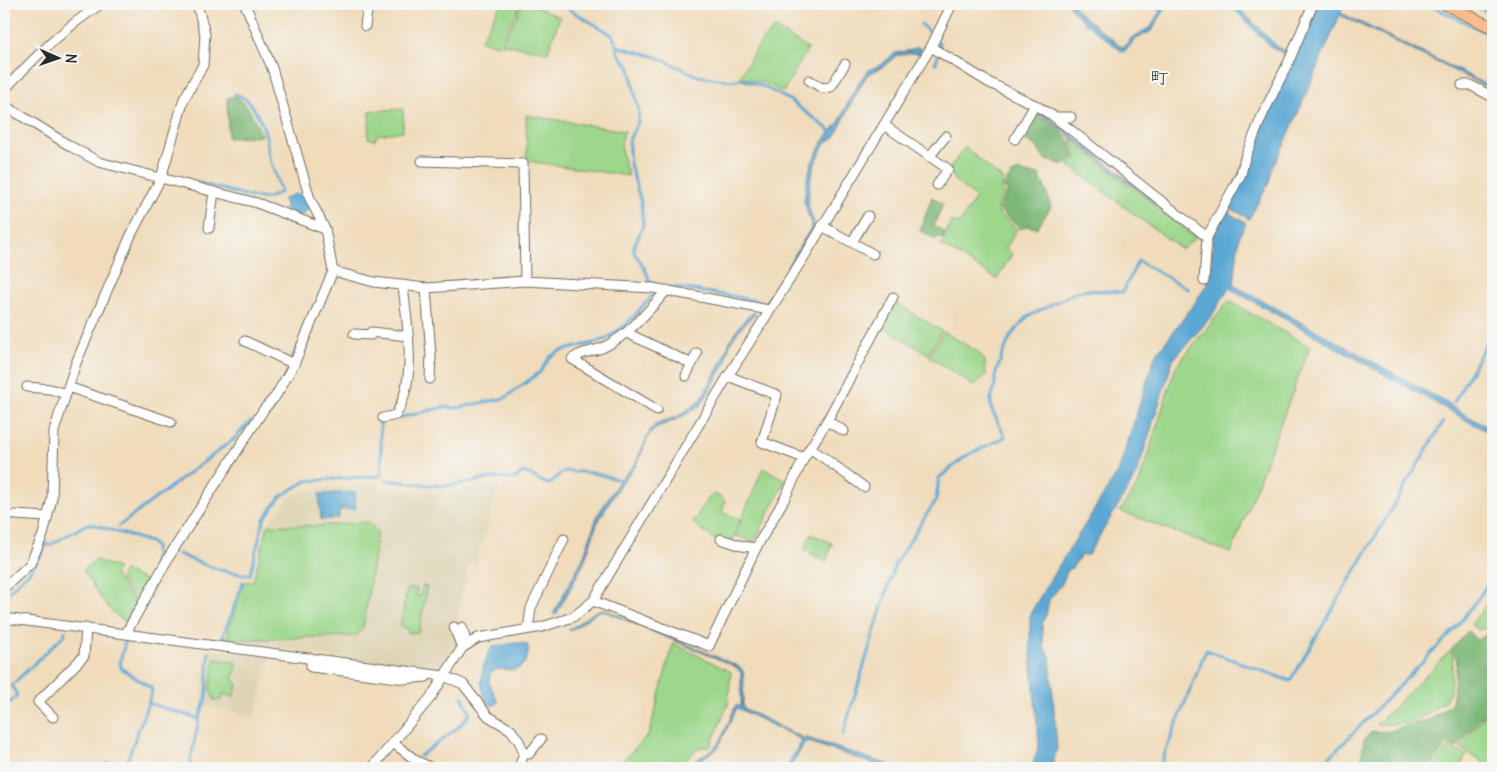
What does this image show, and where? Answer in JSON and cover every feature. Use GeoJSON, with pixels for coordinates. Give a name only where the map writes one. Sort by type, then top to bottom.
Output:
{"type":"FeatureCollection","features":[{"type":"Feature","properties":{"kind":"main road"},"geometry":{"type":"LineString","coordinates":[[1444,4],[1493,28]]}},
{"type":"Feature","properties":{"kind":"street"},"geometry":{"type":"LineString","coordinates":[[4,90],[37,54],[60,33],[99,4]]}},
{"type":"Feature","properties":{"kind":"street"},"geometry":{"type":"LineString","coordinates":[[5,586],[30,564],[43,535],[52,498],[54,431],[76,363],[131,235],[161,178],[184,99],[203,65],[205,34],[197,4]]}},
{"type":"Feature","properties":{"kind":"street"},"geometry":{"type":"LineString","coordinates":[[126,633],[172,552],[264,409],[275,397],[294,364],[333,271],[325,229],[310,199],[272,68],[245,4]]}},
{"type":"Feature","properties":{"kind":"street"},"geometry":{"type":"LineString","coordinates":[[365,26],[368,4]]}},
{"type":"Feature","properties":{"kind":"street"},"geometry":{"type":"LineString","coordinates":[[372,768],[431,697],[442,676],[464,647],[478,638],[542,627],[573,617],[593,601],[728,376],[884,125],[930,47],[952,4]]}},
{"type":"Feature","properties":{"kind":"street"},"geometry":{"type":"LineString","coordinates":[[1204,281],[1207,237],[1241,174],[1255,133],[1313,4]]}},
{"type":"Feature","properties":{"kind":"street"},"geometry":{"type":"LineString","coordinates":[[930,47],[988,82],[1055,117],[1207,237]]}},
{"type":"Feature","properties":{"kind":"street"},"geometry":{"type":"LineString","coordinates":[[809,80],[822,88],[831,87],[845,64]]}},
{"type":"Feature","properties":{"kind":"street"},"geometry":{"type":"LineString","coordinates":[[1462,85],[1470,85],[1493,97]]}},
{"type":"Feature","properties":{"kind":"street"},"geometry":{"type":"LineString","coordinates":[[4,105],[99,162],[257,203],[325,229]]}},
{"type":"Feature","properties":{"kind":"street"},"geometry":{"type":"LineString","coordinates":[[1014,139],[1035,105]]}},
{"type":"Feature","properties":{"kind":"street"},"geometry":{"type":"LineString","coordinates":[[1055,117],[1071,116]]}},
{"type":"Feature","properties":{"kind":"street"},"geometry":{"type":"LineString","coordinates":[[884,125],[948,169],[936,186]]}},
{"type":"Feature","properties":{"kind":"street"},"geometry":{"type":"LineString","coordinates":[[929,157],[946,136]]}},
{"type":"Feature","properties":{"kind":"street"},"geometry":{"type":"LineString","coordinates":[[422,161],[522,164],[525,281]]}},
{"type":"Feature","properties":{"kind":"street"},"geometry":{"type":"LineString","coordinates":[[208,228],[214,192]]}},
{"type":"Feature","properties":{"kind":"street"},"geometry":{"type":"LineString","coordinates":[[852,242],[868,216]]}},
{"type":"Feature","properties":{"kind":"street"},"geometry":{"type":"LineString","coordinates":[[822,226],[873,254]]}},
{"type":"Feature","properties":{"kind":"street"},"geometry":{"type":"LineString","coordinates":[[333,271],[374,282],[426,288],[525,281],[653,288],[769,310]]}},
{"type":"Feature","properties":{"kind":"street"},"geometry":{"type":"LineString","coordinates":[[383,418],[396,415],[408,383],[409,355],[403,285]]}},
{"type":"Feature","properties":{"kind":"street"},"geometry":{"type":"LineString","coordinates":[[426,288],[431,355],[430,379]]}},
{"type":"Feature","properties":{"kind":"street"},"geometry":{"type":"LineString","coordinates":[[657,410],[572,359],[580,353],[603,348],[626,333],[667,290]]}},
{"type":"Feature","properties":{"kind":"street"},"geometry":{"type":"LineString","coordinates":[[593,601],[709,646],[756,548],[785,498],[804,458],[827,421],[893,297]]}},
{"type":"Feature","properties":{"kind":"street"},"geometry":{"type":"LineString","coordinates":[[354,334],[371,335],[371,332],[407,336]]}},
{"type":"Feature","properties":{"kind":"street"},"geometry":{"type":"LineString","coordinates":[[626,333],[692,364]]}},
{"type":"Feature","properties":{"kind":"street"},"geometry":{"type":"LineString","coordinates":[[245,341],[294,364]]}},
{"type":"Feature","properties":{"kind":"street"},"geometry":{"type":"LineString","coordinates":[[686,376],[698,354]]}},
{"type":"Feature","properties":{"kind":"street"},"geometry":{"type":"LineString","coordinates":[[728,376],[777,395],[762,442],[804,458]]}},
{"type":"Feature","properties":{"kind":"street"},"geometry":{"type":"LineString","coordinates":[[27,386],[67,391],[171,422]]}},
{"type":"Feature","properties":{"kind":"street"},"geometry":{"type":"LineString","coordinates":[[827,421],[844,431]]}},
{"type":"Feature","properties":{"kind":"street"},"geometry":{"type":"LineString","coordinates":[[810,448],[864,487]]}},
{"type":"Feature","properties":{"kind":"street"},"geometry":{"type":"LineString","coordinates":[[15,515],[47,517]]}},
{"type":"Feature","properties":{"kind":"street"},"geometry":{"type":"LineString","coordinates":[[528,629],[531,608],[564,539]]}},
{"type":"Feature","properties":{"kind":"street"},"geometry":{"type":"LineString","coordinates":[[721,539],[742,546],[756,548]]}},
{"type":"Feature","properties":{"kind":"street"},"geometry":{"type":"LineString","coordinates":[[4,618],[442,676],[463,684],[488,716],[511,730],[519,741],[524,753],[519,768]]}},
{"type":"Feature","properties":{"kind":"street"},"geometry":{"type":"LineString","coordinates":[[458,627],[464,647]]}},
{"type":"Feature","properties":{"kind":"street"},"geometry":{"type":"LineString","coordinates":[[53,717],[38,702],[84,656],[86,628]]}},
{"type":"Feature","properties":{"kind":"street"},"geometry":{"type":"LineString","coordinates":[[524,753],[529,754],[541,739]]}},
{"type":"Feature","properties":{"kind":"street"},"geometry":{"type":"LineString","coordinates":[[392,744],[417,761],[432,768]]}},
{"type":"Feature","properties":{"kind":"shaded area"},"geometry":{"type":"Polygon","coordinates":[[[373,484],[384,489],[449,493],[494,485],[500,486],[476,562],[469,564],[458,614],[458,644],[437,673],[226,640],[243,582],[253,581],[268,525],[289,498],[307,489],[373,484]]]}},
{"type":"Feature","properties":{"kind":"shaded area"},"geometry":{"type":"Polygon","coordinates":[[[207,650],[271,656],[254,717],[202,704],[207,650]]]}},
{"type":"Feature","properties":{"kind":"green space"},"geometry":{"type":"Polygon","coordinates":[[[501,4],[521,4],[499,45],[480,41],[501,4]]]}},
{"type":"Feature","properties":{"kind":"green space"},"geometry":{"type":"Polygon","coordinates":[[[523,4],[530,4],[560,17],[548,52],[502,44],[523,4]]]}},
{"type":"Feature","properties":{"kind":"green space"},"geometry":{"type":"Polygon","coordinates":[[[777,29],[808,49],[783,92],[764,83],[740,77],[766,36],[777,29]]]}},
{"type":"Feature","properties":{"kind":"green space"},"geometry":{"type":"Polygon","coordinates":[[[236,96],[249,109],[262,136],[228,138],[227,98],[236,96]]]}},
{"type":"Feature","properties":{"kind":"green space"},"geometry":{"type":"Polygon","coordinates":[[[403,109],[403,131],[377,135],[375,140],[368,138],[370,111],[403,109]]]}},
{"type":"Feature","properties":{"kind":"green space"},"geometry":{"type":"Polygon","coordinates":[[[1033,112],[1054,125],[1065,135],[1073,148],[1075,156],[1071,161],[1063,165],[1044,159],[1037,147],[1020,137],[1033,112]]]}},
{"type":"Feature","properties":{"kind":"green space"},"geometry":{"type":"Polygon","coordinates":[[[526,115],[625,131],[621,148],[629,176],[527,161],[526,115]]]}},
{"type":"Feature","properties":{"kind":"green space"},"geometry":{"type":"Polygon","coordinates":[[[1071,139],[1195,238],[1183,249],[1180,248],[1068,165],[1075,159],[1077,154],[1071,139]]]}},
{"type":"Feature","properties":{"kind":"green space"},"geometry":{"type":"Polygon","coordinates":[[[965,147],[1003,180],[1000,189],[1005,193],[997,207],[1000,215],[1017,229],[1006,248],[1012,254],[997,279],[941,245],[951,221],[959,224],[976,198],[954,180],[950,168],[965,147]]]}},
{"type":"Feature","properties":{"kind":"green space"},"geometry":{"type":"Polygon","coordinates":[[[1019,171],[1034,175],[1039,174],[1047,193],[1051,207],[1037,228],[1026,226],[1021,229],[1006,217],[999,208],[1008,191],[1002,187],[1012,174],[1019,171]]]}},
{"type":"Feature","properties":{"kind":"green space"},"geometry":{"type":"Polygon","coordinates":[[[932,197],[943,204],[934,226],[944,232],[943,239],[938,237],[935,240],[920,231],[932,197]]]}},
{"type":"Feature","properties":{"kind":"green space"},"geometry":{"type":"Polygon","coordinates":[[[1229,301],[1310,347],[1231,553],[1120,511],[1139,483],[1176,366],[1229,301]]]}},
{"type":"Feature","properties":{"kind":"green space"},"geometry":{"type":"Polygon","coordinates":[[[894,302],[942,331],[928,354],[881,326],[894,302]]]}},
{"type":"Feature","properties":{"kind":"green space"},"geometry":{"type":"Polygon","coordinates":[[[944,332],[978,352],[985,361],[986,375],[973,386],[929,356],[944,332]]]}},
{"type":"Feature","properties":{"kind":"green space"},"geometry":{"type":"Polygon","coordinates":[[[763,468],[786,480],[754,542],[735,535],[763,468]]]}},
{"type":"Feature","properties":{"kind":"green space"},"geometry":{"type":"Polygon","coordinates":[[[713,494],[721,497],[725,502],[722,512],[741,519],[732,541],[721,536],[716,541],[693,523],[713,494]]]}},
{"type":"Feature","properties":{"kind":"green space"},"geometry":{"type":"Polygon","coordinates":[[[369,522],[377,533],[363,629],[356,636],[226,640],[243,582],[253,581],[268,525],[318,526],[369,522]]]}},
{"type":"Feature","properties":{"kind":"green space"},"geometry":{"type":"Polygon","coordinates":[[[811,534],[832,543],[826,562],[804,550],[811,534]]]}},
{"type":"Feature","properties":{"kind":"green space"},"geometry":{"type":"Polygon","coordinates":[[[95,560],[118,568],[114,574],[135,604],[125,621],[107,606],[83,570],[95,560]]]}},
{"type":"Feature","properties":{"kind":"green space"},"geometry":{"type":"Polygon","coordinates":[[[124,571],[147,581],[136,602],[120,579],[124,571]]]}},
{"type":"Feature","properties":{"kind":"green space"},"geometry":{"type":"Polygon","coordinates":[[[423,585],[427,587],[419,632],[408,633],[408,628],[400,627],[407,589],[417,588],[416,596],[420,596],[423,585]]]}},
{"type":"Feature","properties":{"kind":"green space"},"geometry":{"type":"Polygon","coordinates":[[[1487,604],[1493,609],[1493,625],[1479,630],[1471,625],[1487,604]]]}},
{"type":"Feature","properties":{"kind":"green space"},"geometry":{"type":"Polygon","coordinates":[[[1468,631],[1477,640],[1493,631],[1493,703],[1456,748],[1447,743],[1429,768],[1360,768],[1364,739],[1373,731],[1386,732],[1431,719],[1452,703],[1457,659],[1451,650],[1468,631]]]}},
{"type":"Feature","properties":{"kind":"green space"},"geometry":{"type":"Polygon","coordinates":[[[673,643],[731,672],[728,705],[710,747],[700,747],[686,760],[683,768],[617,767],[649,734],[673,643]]]}},
{"type":"Feature","properties":{"kind":"green space"},"geometry":{"type":"Polygon","coordinates":[[[1450,651],[1453,657],[1450,691],[1445,701],[1426,715],[1408,723],[1376,725],[1450,651]]]}},
{"type":"Feature","properties":{"kind":"green space"},"geometry":{"type":"Polygon","coordinates":[[[215,659],[238,663],[233,680],[238,684],[233,697],[223,694],[221,700],[214,700],[210,689],[215,659]]]}},
{"type":"Feature","properties":{"kind":"green space"},"geometry":{"type":"Polygon","coordinates":[[[1493,705],[1493,768],[1459,748],[1493,705]]]}},
{"type":"Feature","properties":{"kind":"green space"},"geometry":{"type":"Polygon","coordinates":[[[1448,746],[1467,756],[1460,768],[1432,768],[1448,746]]]}},
{"type":"Feature","properties":{"kind":"water"},"geometry":{"type":"Polygon","coordinates":[[[1067,4],[1072,4],[1082,15],[1122,47],[1131,38],[1151,27],[1164,4],[1168,4],[1153,29],[1134,40],[1123,52],[1084,22],[1067,4]]]}},
{"type":"Feature","properties":{"kind":"water"},"geometry":{"type":"Polygon","coordinates":[[[1229,4],[1235,4],[1279,48],[1296,56],[1295,52],[1318,4],[1342,4],[1341,13],[1493,89],[1493,91],[1340,15],[1272,169],[1269,183],[1249,219],[1232,209],[1229,213],[1246,223],[1239,237],[1234,285],[1451,405],[1493,430],[1493,435],[1229,288],[1211,317],[1173,360],[1136,476],[1088,555],[1081,555],[1072,568],[1068,569],[1062,584],[1049,600],[1042,626],[1044,647],[1050,656],[1057,748],[1052,768],[1032,768],[1039,744],[1030,646],[1030,614],[1118,472],[1155,356],[1211,278],[1213,230],[1292,59],[1270,46],[1229,4]]]}},
{"type":"Feature","properties":{"kind":"water"},"geometry":{"type":"Polygon","coordinates":[[[917,47],[922,49],[919,54],[910,53],[896,56],[883,67],[867,75],[835,137],[825,143],[815,164],[810,182],[808,205],[814,228],[767,304],[765,303],[811,228],[804,201],[807,179],[812,162],[824,140],[839,122],[850,98],[864,75],[870,69],[881,65],[895,53],[917,47]]]}},
{"type":"Feature","properties":{"kind":"water"},"geometry":{"type":"Polygon","coordinates":[[[1039,111],[1198,235],[1197,237],[1052,122],[1038,113],[1039,111]]]}},
{"type":"Feature","properties":{"kind":"water"},"geometry":{"type":"Polygon","coordinates":[[[295,194],[304,194],[310,208],[300,217],[287,212],[283,199],[295,194]]]}},
{"type":"Feature","properties":{"kind":"water"},"geometry":{"type":"Polygon","coordinates":[[[754,312],[755,315],[745,323],[731,342],[727,361],[701,405],[650,433],[636,466],[620,484],[597,524],[584,563],[556,615],[553,614],[583,558],[598,514],[620,480],[635,464],[651,429],[657,423],[677,417],[701,399],[723,359],[731,338],[745,319],[754,312]]]}},
{"type":"Feature","properties":{"kind":"water"},"geometry":{"type":"Polygon","coordinates":[[[355,492],[356,509],[339,510],[339,518],[321,520],[319,494],[355,492]]]}},
{"type":"Feature","properties":{"kind":"water"},"geometry":{"type":"Polygon","coordinates":[[[604,609],[738,666],[742,669],[744,675],[743,708],[803,738],[899,768],[885,768],[806,741],[790,768],[786,768],[802,740],[737,708],[718,748],[690,768],[695,761],[717,745],[725,732],[736,705],[741,707],[741,672],[734,666],[602,610],[570,631],[569,629],[591,614],[604,609]]]}},
{"type":"Feature","properties":{"kind":"water"},"geometry":{"type":"Polygon","coordinates":[[[514,643],[528,645],[526,661],[517,669],[498,669],[490,673],[489,682],[498,702],[495,705],[491,705],[483,692],[482,676],[485,660],[492,647],[514,643]]]}},
{"type":"Feature","properties":{"kind":"waterway"},"geometry":{"type":"LineString","coordinates":[[560,4],[611,34],[618,52],[630,69],[639,112],[638,122],[629,140],[629,152],[630,164],[641,202],[643,226],[634,246],[634,252],[646,271],[650,282],[656,285]]}},
{"type":"Feature","properties":{"kind":"waterway"},"geometry":{"type":"LineString","coordinates":[[1428,4],[1493,36]]}},
{"type":"Feature","properties":{"kind":"waterway"},"geometry":{"type":"LineString","coordinates":[[1471,4],[1493,15]]}},
{"type":"Feature","properties":{"kind":"waterway"},"geometry":{"type":"LineString","coordinates":[[921,24],[940,44],[936,63]]}},
{"type":"Feature","properties":{"kind":"waterway"},"geometry":{"type":"LineString","coordinates":[[617,45],[657,57],[698,76],[732,81],[741,79],[762,86],[788,99],[832,132]]}},
{"type":"Feature","properties":{"kind":"waterway"},"geometry":{"type":"LineString","coordinates":[[200,183],[255,198],[268,198],[281,192],[268,151],[266,134],[260,121],[246,99],[235,94]]}},
{"type":"Feature","properties":{"kind":"waterway"},"geometry":{"type":"LineString","coordinates":[[843,734],[895,564],[936,500],[939,478],[966,456],[1005,437],[991,408],[991,399],[995,385],[995,376],[1011,336],[1027,317],[1076,292],[1088,290],[1123,292],[1138,261],[1188,289]]}},
{"type":"Feature","properties":{"kind":"waterway"},"geometry":{"type":"LineString","coordinates":[[672,287],[765,303]]}},
{"type":"Feature","properties":{"kind":"waterway"},"geometry":{"type":"LineString","coordinates":[[398,418],[444,407],[457,408],[505,398],[540,372],[550,357],[560,351],[606,339],[627,324],[652,296]]}},
{"type":"Feature","properties":{"kind":"waterway"},"geometry":{"type":"LineString","coordinates":[[1454,402],[1493,331]]}},
{"type":"Feature","properties":{"kind":"waterway"},"geometry":{"type":"LineString","coordinates":[[290,362],[297,347]]}},
{"type":"Feature","properties":{"kind":"waterway"},"geometry":{"type":"LineString","coordinates":[[178,554],[204,565],[250,575],[264,519],[281,496],[306,481],[380,476],[382,474],[380,422],[384,420]]}},
{"type":"Feature","properties":{"kind":"waterway"},"geometry":{"type":"LineString","coordinates":[[119,526],[234,439],[251,421]]}},
{"type":"Feature","properties":{"kind":"waterway"},"geometry":{"type":"LineString","coordinates":[[1159,768],[1206,650],[1290,681],[1443,422]]}},
{"type":"Feature","properties":{"kind":"waterway"},"geometry":{"type":"LineString","coordinates":[[387,480],[447,486],[493,478],[514,479],[523,472],[550,484],[565,471],[594,473],[620,480]]}},
{"type":"Feature","properties":{"kind":"waterway"},"geometry":{"type":"LineString","coordinates":[[4,596],[29,572],[42,555],[47,544],[50,545],[87,524],[92,524],[150,542],[155,546],[152,576],[124,627],[125,630]]}},
{"type":"Feature","properties":{"kind":"waterway"},"geometry":{"type":"LineString","coordinates":[[1319,768],[1455,629],[1493,576]]}},
{"type":"Feature","properties":{"kind":"waterway"},"geometry":{"type":"LineString","coordinates":[[222,639],[243,582]]}},
{"type":"Feature","properties":{"kind":"waterway"},"geometry":{"type":"LineString","coordinates":[[9,703],[17,696],[12,685],[65,634],[65,631]]}},
{"type":"Feature","properties":{"kind":"waterway"},"geometry":{"type":"LineString","coordinates":[[106,768],[107,763],[126,764],[152,692],[151,688],[121,668],[120,660],[125,636]]}},
{"type":"Feature","properties":{"kind":"waterway"},"geometry":{"type":"LineString","coordinates":[[189,768],[199,719],[207,696],[209,651]]}},
{"type":"Feature","properties":{"kind":"waterway"},"geometry":{"type":"LineString","coordinates":[[420,756],[454,731],[466,719],[470,713],[462,696]]}},
{"type":"Feature","properties":{"kind":"waterway"},"geometry":{"type":"LineString","coordinates":[[148,703],[199,719]]}},
{"type":"Feature","properties":{"kind":"district","name":"町"},"geometry":{"type":"Point","coordinates":[1159,77]}}]}
